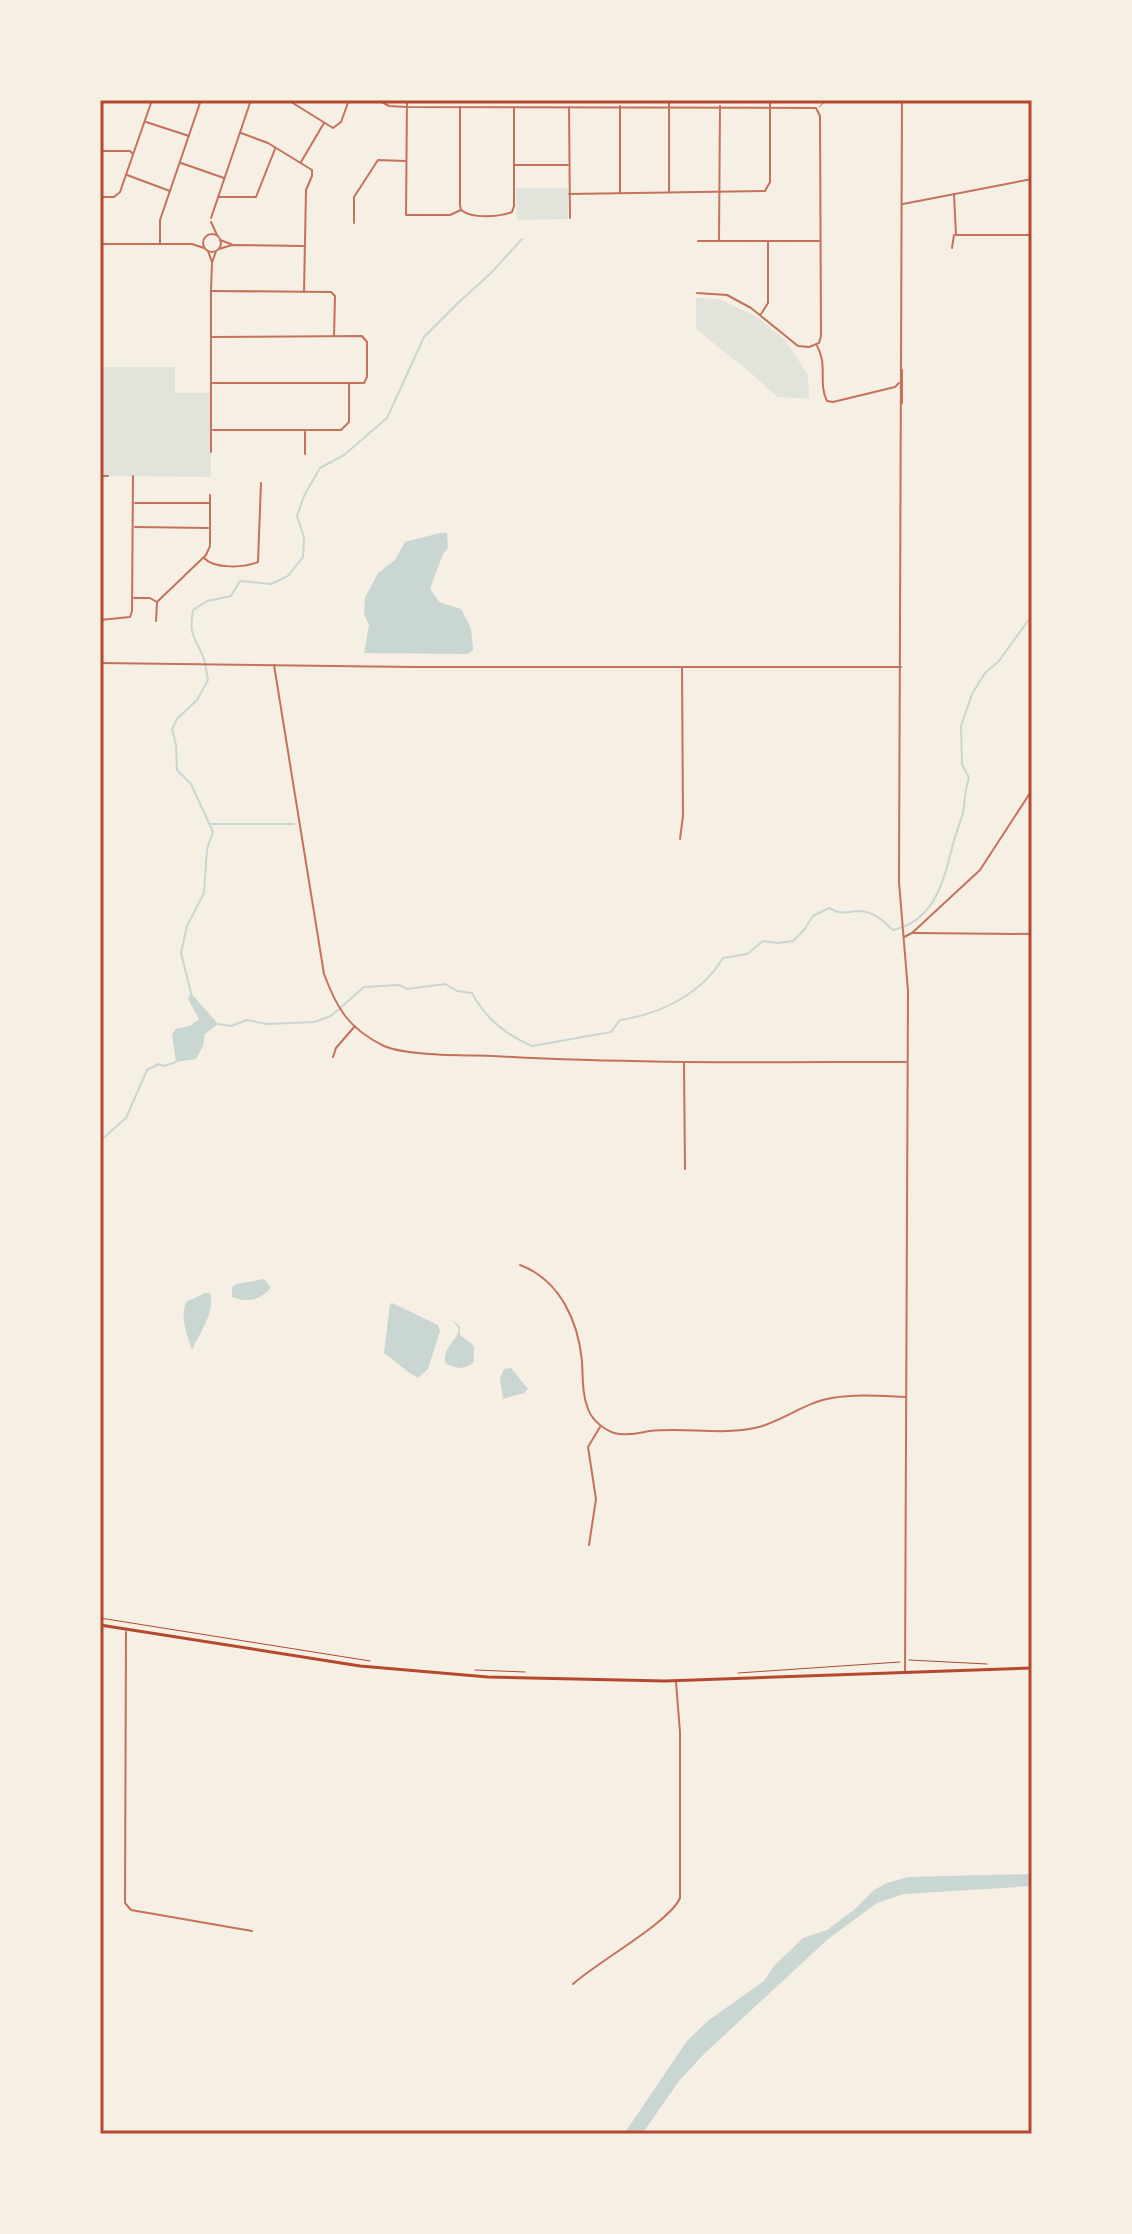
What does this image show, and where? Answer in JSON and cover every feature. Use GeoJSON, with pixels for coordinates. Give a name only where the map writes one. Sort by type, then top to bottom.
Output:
{"type":"FeatureCollection","features":[{"type":"Feature","properties":{"kind":"main road"},"geometry":{"type":"LineString","coordinates":[[100,1625],[388,1668],[488,1677],[676,1681],[1032,1668]]}},
{"type":"Feature","properties":{"kind":"street"},"geometry":{"type":"LineString","coordinates":[[100,111],[104,100]]}},
{"type":"Feature","properties":{"kind":"street"},"geometry":{"type":"LineString","coordinates":[[100,197],[118,195],[152,100]]}},
{"type":"Feature","properties":{"kind":"street"},"geometry":{"type":"LineString","coordinates":[[160,244],[160,220],[201,100]]}},
{"type":"Feature","properties":{"kind":"street"},"geometry":{"type":"LineString","coordinates":[[208,235],[251,100]]}},
{"type":"Feature","properties":{"kind":"street"},"geometry":{"type":"LineString","coordinates":[[288,100],[333,128],[338,126],[349,100]]}},
{"type":"Feature","properties":{"kind":"street"},"geometry":{"type":"LineString","coordinates":[[378,100],[389,106],[407,107],[812,106],[820,116],[821,336],[816,345]]}},
{"type":"Feature","properties":{"kind":"street"},"geometry":{"type":"LineString","coordinates":[[407,100],[406,215],[450,215],[461,210]]}},
{"type":"Feature","properties":{"kind":"street"},"geometry":{"type":"LineString","coordinates":[[438,100],[438,107]]}},
{"type":"Feature","properties":{"kind":"street"},"geometry":{"type":"LineString","coordinates":[[569,100],[570,218]]}},
{"type":"Feature","properties":{"kind":"street"},"geometry":{"type":"LineString","coordinates":[[669,100],[669,193]]}},
{"type":"Feature","properties":{"kind":"street"},"geometry":{"type":"LineString","coordinates":[[569,194],[761,192],[769,188],[770,100]]}},
{"type":"Feature","properties":{"kind":"street"},"geometry":{"type":"LineString","coordinates":[[902,100],[899,882],[908,991],[905,1671]]}},
{"type":"Feature","properties":{"kind":"street"},"geometry":{"type":"LineString","coordinates":[[620,106],[620,193]]}},
{"type":"Feature","properties":{"kind":"street"},"geometry":{"type":"LineString","coordinates":[[719,241],[720,106]]}},
{"type":"Feature","properties":{"kind":"street"},"geometry":{"type":"LineString","coordinates":[[460,107],[461,210],[467,215],[512,212],[515,107]]}},
{"type":"Feature","properties":{"kind":"street"},"geometry":{"type":"LineString","coordinates":[[145,121],[189,136]]}},
{"type":"Feature","properties":{"kind":"street"},"geometry":{"type":"LineString","coordinates":[[300,163],[324,123]]}},
{"type":"Feature","properties":{"kind":"street"},"geometry":{"type":"LineString","coordinates":[[240,132],[268,143],[312,170],[306,190],[304,292]]}},
{"type":"Feature","properties":{"kind":"street"},"geometry":{"type":"LineString","coordinates":[[219,197],[256,197],[276,148]]}},
{"type":"Feature","properties":{"kind":"street"},"geometry":{"type":"LineString","coordinates":[[100,151],[130,151],[133,154]]}},
{"type":"Feature","properties":{"kind":"street"},"geometry":{"type":"LineString","coordinates":[[354,223],[354,197],[378,160],[406,161]]}},
{"type":"Feature","properties":{"kind":"street"},"geometry":{"type":"LineString","coordinates":[[180,163],[225,178]]}},
{"type":"Feature","properties":{"kind":"street"},"geometry":{"type":"LineString","coordinates":[[515,165],[569,165]]}},
{"type":"Feature","properties":{"kind":"street"},"geometry":{"type":"LineString","coordinates":[[126,175],[170,191]]}},
{"type":"Feature","properties":{"kind":"street"},"geometry":{"type":"LineString","coordinates":[[902,204],[1032,179]]}},
{"type":"Feature","properties":{"kind":"street"},"geometry":{"type":"LineString","coordinates":[[952,248],[955,234],[954,194]]}},
{"type":"Feature","properties":{"kind":"street"},"geometry":{"type":"LineString","coordinates":[[211,220],[220,240],[232,245]]}},
{"type":"Feature","properties":{"kind":"street"},"geometry":{"type":"LineString","coordinates":[[955,234],[1032,235]]}},
{"type":"Feature","properties":{"kind":"street"},"geometry":{"type":"LineString","coordinates":[[192,244],[208,235],[217,235]]}},
{"type":"Feature","properties":{"kind":"street"},"geometry":{"type":"LineString","coordinates":[[204,238],[204,248]]}},
{"type":"Feature","properties":{"kind":"street"},"geometry":{"type":"LineString","coordinates":[[211,452],[212,263],[220,240]]}},
{"type":"Feature","properties":{"kind":"street"},"geometry":{"type":"LineString","coordinates":[[698,241],[821,241]]}},
{"type":"Feature","properties":{"kind":"street"},"geometry":{"type":"LineString","coordinates":[[761,314],[768,303],[768,241]]}},
{"type":"Feature","properties":{"kind":"street"},"geometry":{"type":"LineString","coordinates":[[100,244],[192,244],[208,251],[212,263]]}},
{"type":"Feature","properties":{"kind":"street"},"geometry":{"type":"LineString","coordinates":[[208,251],[232,245],[304,246]]}},
{"type":"Feature","properties":{"kind":"street"},"geometry":{"type":"LineString","coordinates":[[211,291],[333,293],[334,337]]}},
{"type":"Feature","properties":{"kind":"street"},"geometry":{"type":"LineString","coordinates":[[697,293],[727,295],[761,314],[798,346],[816,345]]}},
{"type":"Feature","properties":{"kind":"street"},"geometry":{"type":"LineString","coordinates":[[211,337],[362,336],[367,339],[366,380],[360,384],[211,383]]}},
{"type":"Feature","properties":{"kind":"street"},"geometry":{"type":"LineString","coordinates":[[816,345],[823,358],[823,390],[827,401],[895,387],[900,382]]}},
{"type":"Feature","properties":{"kind":"street"},"geometry":{"type":"LineString","coordinates":[[901,365],[901,409]]}},
{"type":"Feature","properties":{"kind":"street"},"geometry":{"type":"LineString","coordinates":[[211,430],[341,430],[347,425],[349,384]]}},
{"type":"Feature","properties":{"kind":"street"},"geometry":{"type":"LineString","coordinates":[[305,431],[305,454]]}},
{"type":"Feature","properties":{"kind":"street"},"geometry":{"type":"LineString","coordinates":[[100,476],[108,476]]}},
{"type":"Feature","properties":{"kind":"street"},"geometry":{"type":"LineString","coordinates":[[100,620],[130,617],[133,476]]}},
{"type":"Feature","properties":{"kind":"street"},"geometry":{"type":"LineString","coordinates":[[204,558],[213,565],[252,565],[258,562],[261,483]]}},
{"type":"Feature","properties":{"kind":"street"},"geometry":{"type":"LineString","coordinates":[[156,621],[157,602],[204,558],[210,546],[210,495]]}},
{"type":"Feature","properties":{"kind":"street"},"geometry":{"type":"LineString","coordinates":[[133,503],[210,503]]}},
{"type":"Feature","properties":{"kind":"street"},"geometry":{"type":"LineString","coordinates":[[133,527],[210,528]]}},
{"type":"Feature","properties":{"kind":"street"},"geometry":{"type":"LineString","coordinates":[[132,597],[150,598],[157,602]]}},
{"type":"Feature","properties":{"kind":"street"},"geometry":{"type":"LineString","coordinates":[[100,663],[901,667]]}},
{"type":"Feature","properties":{"kind":"street"},"geometry":{"type":"LineString","coordinates":[[274,665],[324,974],[335,1003],[355,1026],[386,1046],[401,1050],[555,1060],[906,1062]]}},
{"type":"Feature","properties":{"kind":"street"},"geometry":{"type":"LineString","coordinates":[[680,839],[683,816],[682,668]]}},
{"type":"Feature","properties":{"kind":"street"},"geometry":{"type":"LineString","coordinates":[[903,937],[912,933],[971,881],[1032,790]]}},
{"type":"Feature","properties":{"kind":"street"},"geometry":{"type":"LineString","coordinates":[[912,933],[1032,934]]}},
{"type":"Feature","properties":{"kind":"street"},"geometry":{"type":"LineString","coordinates":[[333,1057],[336,1048],[355,1026]]}},
{"type":"Feature","properties":{"kind":"street"},"geometry":{"type":"LineString","coordinates":[[684,1062],[685,1169]]}},
{"type":"Feature","properties":{"kind":"street"},"geometry":{"type":"LineString","coordinates":[[520,1265],[536,1271],[560,1295],[572,1316],[589,1413],[600,1426],[614,1433],[740,1430],[762,1426],[831,1398],[857,1395],[905,1397]]}},
{"type":"Feature","properties":{"kind":"street"},"geometry":{"type":"LineString","coordinates":[[589,1545],[596,1499],[588,1447],[600,1426]]}},
{"type":"Feature","properties":{"kind":"street"},"geometry":{"type":"LineString","coordinates":[[126,1630],[125,1903],[131,1910],[252,1931]]}},
{"type":"Feature","properties":{"kind":"street"},"geometry":{"type":"LineString","coordinates":[[573,1984],[673,1911],[680,1898],[680,1732],[676,1681]]}},
{"type":"Feature","properties":{"kind":"lane"},"geometry":{"type":"LineString","coordinates":[[817,109],[827,100],[844,100]]}},
{"type":"Feature","properties":{"kind":"path"},"geometry":{"type":"LineString","coordinates":[[100,1618],[379,1663]]}},
{"type":"Feature","properties":{"kind":"path"},"geometry":{"type":"LineString","coordinates":[[735,1673],[905,1661],[993,1664]]}},
{"type":"Feature","properties":{"kind":"path"},"geometry":{"type":"LineString","coordinates":[[476,1670],[525,1672]]}},
{"type":"Feature","properties":{"kind":"shaded area"},"geometry":{"type":"Polygon","coordinates":[[[516,188],[568,188],[568,219],[517,220],[516,188]]]}},
{"type":"Feature","properties":{"kind":"shaded area"},"geometry":{"type":"Polygon","coordinates":[[[696,298],[719,299],[757,317],[785,340],[808,375],[809,399],[777,397],[696,329],[696,298]]]}},
{"type":"Feature","properties":{"kind":"shaded area"},"geometry":{"type":"Polygon","coordinates":[[[100,367],[175,367],[175,393],[211,393],[211,477],[100,476],[100,367]]]}},
{"type":"Feature","properties":{"kind":"shaded area"},"geometry":{"type":"Polygon","coordinates":[[[447,533],[448,548],[430,589],[439,602],[461,609],[471,628],[473,650],[468,654],[364,653],[369,625],[364,614],[365,598],[378,573],[395,560],[405,542],[447,533]]]}},
{"type":"Feature","properties":{"kind":"shaded area"},"geometry":{"type":"Polygon","coordinates":[[[191,993],[218,1024],[205,1034],[196,1059],[176,1062],[172,1034],[176,1029],[190,1026],[199,1019],[188,999],[191,993]]]}},
{"type":"Feature","properties":{"kind":"shaded area"},"geometry":{"type":"Polygon","coordinates":[[[264,1279],[271,1287],[263,1295],[248,1300],[232,1297],[232,1287],[237,1284],[264,1279]]]}},
{"type":"Feature","properties":{"kind":"shaded area"},"geometry":{"type":"Polygon","coordinates":[[[210,1293],[211,1307],[192,1350],[184,1308],[186,1302],[210,1293]]]}},
{"type":"Feature","properties":{"kind":"shaded area"},"geometry":{"type":"Polygon","coordinates":[[[392,1303],[438,1325],[440,1331],[428,1369],[418,1378],[384,1353],[392,1303]]]}},
{"type":"Feature","properties":{"kind":"shaded area"},"geometry":{"type":"Polygon","coordinates":[[[451,1318],[460,1327],[460,1335],[474,1346],[474,1362],[464,1367],[446,1364],[447,1350],[459,1329],[451,1318]]]}},
{"type":"Feature","properties":{"kind":"shaded area"},"geometry":{"type":"Polygon","coordinates":[[[511,1368],[528,1389],[503,1399],[500,1378],[504,1369],[511,1368]]]}},
{"type":"Feature","properties":{"kind":"shaded area"},"geometry":{"type":"Polygon","coordinates":[[[1032,1874],[1032,1886],[904,1894],[877,1903],[828,1939],[705,2053],[679,2081],[642,2134],[624,2134],[687,2041],[709,2020],[764,1981],[774,1966],[803,1938],[827,1930],[874,1890],[908,1877],[1032,1874]]]}},
{"type":"Feature","properties":{"kind":"waterway"},"geometry":{"type":"LineString","coordinates":[[191,993],[181,953],[187,926],[204,893],[207,849],[213,832],[191,784],[177,770],[172,729],[177,719],[197,700],[208,680],[193,634],[193,610],[207,601],[231,596],[240,581],[271,584],[288,576],[303,557],[304,537],[297,516],[320,468],[344,455],[387,418],[424,337],[522,239]]}},
{"type":"Feature","properties":{"kind":"waterway"},"geometry":{"type":"LineString","coordinates":[[218,1024],[231,1026],[247,1020],[267,1024],[314,1022],[331,1016],[364,987],[399,985],[407,989],[445,984],[457,991],[472,993],[497,1025],[532,1046],[611,1032],[620,1020],[665,1007],[692,992],[723,958],[747,954],[763,941],[793,941],[813,916],[829,908],[841,912],[870,913],[893,930],[907,925],[919,918],[935,897],[962,817],[969,778],[962,764],[961,726],[972,694],[1032,615]]}},
{"type":"Feature","properties":{"kind":"waterway"},"geometry":{"type":"LineString","coordinates":[[211,824],[294,824]]}},
{"type":"Feature","properties":{"kind":"waterway"},"geometry":{"type":"LineString","coordinates":[[100,1141],[126,1118],[147,1070],[159,1064],[164,1066],[176,1062]]}}]}
